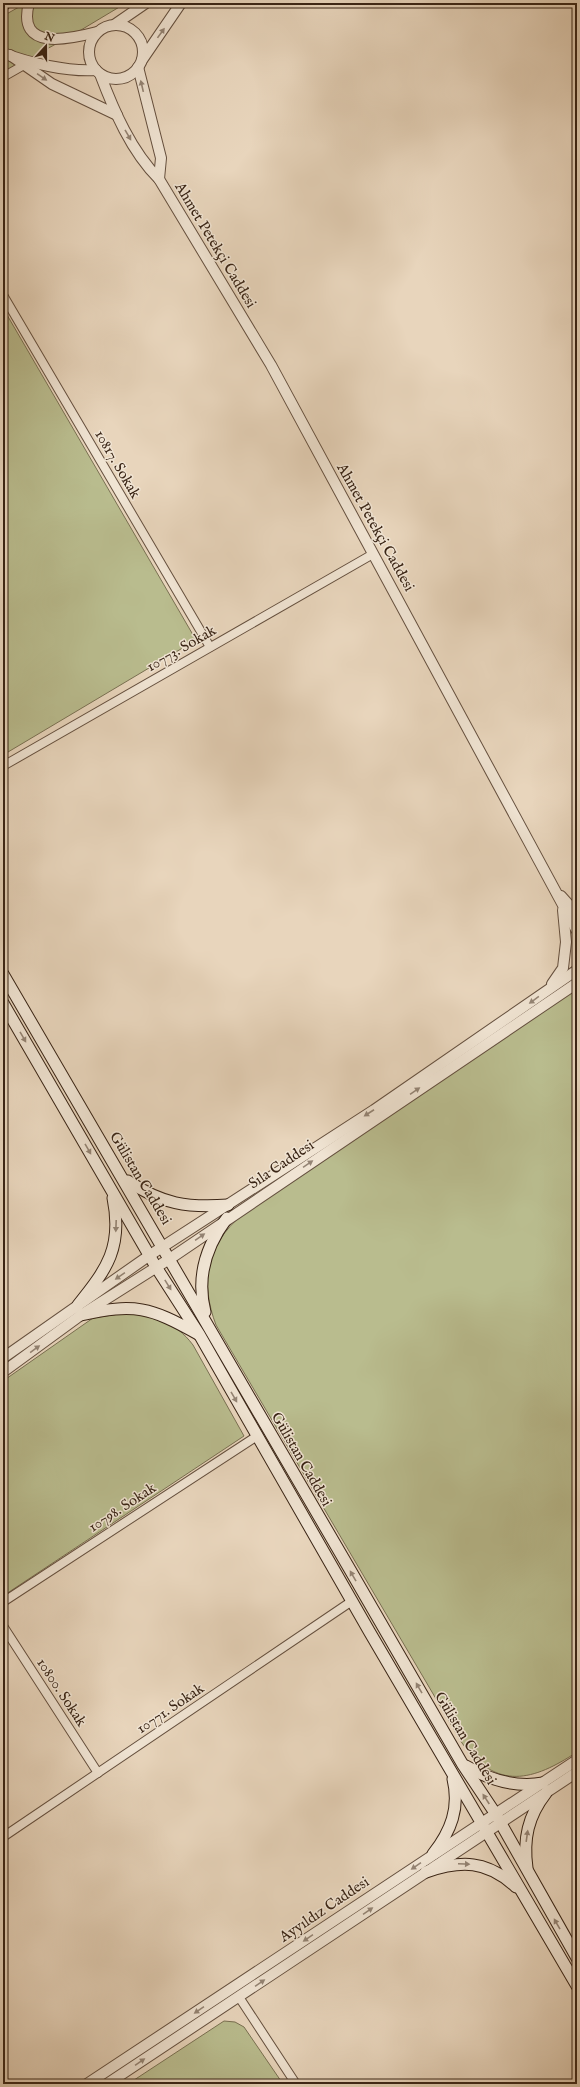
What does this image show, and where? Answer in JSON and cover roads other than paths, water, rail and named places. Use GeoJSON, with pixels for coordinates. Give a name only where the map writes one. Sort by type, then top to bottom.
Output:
{"type":"FeatureCollection","features":[{"type":"Feature","properties":{"kind":"main road","name":"Gülistan Caddesi"},"geometry":{"type":"LineString","coordinates":[[3,974],[171,1258],[463,1765],[495,1813],[528,1875],[577,1958]]}},
{"type":"Feature","properties":{"kind":"main road","name":"Gülistan Caddesi"},"geometry":{"type":"LineString","coordinates":[[3,1003],[156,1267],[199,1334],[352,1601],[577,1986]]}},
{"type":"Feature","properties":{"kind":"main road"},"geometry":{"type":"LineString","coordinates":[[124,1179],[144,1192],[162,1200],[183,1206],[228,1205]]}},
{"type":"Feature","properties":{"kind":"main road"},"geometry":{"type":"LineString","coordinates":[[79,1310],[101,1276],[111,1257],[115,1236],[116,1214],[111,1188]]}},
{"type":"Feature","properties":{"kind":"main road"},"geometry":{"type":"LineString","coordinates":[[208,1324],[201,1292],[202,1270],[214,1238],[227,1218]]}},
{"type":"Feature","properties":{"kind":"main road"},"geometry":{"type":"LineString","coordinates":[[79,1310],[151,1310],[199,1334]]}},
{"type":"Feature","properties":{"kind":"main road"},"geometry":{"type":"LineString","coordinates":[[463,1765],[489,1778],[545,1788],[533,1813],[526,1834],[525,1847],[528,1875]]}},
{"type":"Feature","properties":{"kind":"main road"},"geometry":{"type":"LineString","coordinates":[[433,1854],[442,1842],[453,1819],[456,1796],[451,1770]]}},
{"type":"Feature","properties":{"kind":"main road"},"geometry":{"type":"LineString","coordinates":[[426,1872],[455,1864],[476,1865],[505,1877],[524,1895]]}},
{"type":"Feature","properties":{"kind":"street"},"geometry":{"type":"LineString","coordinates":[[29,3],[26,13],[32,31],[49,40],[58,40],[97,32],[114,25],[146,3]]}},
{"type":"Feature","properties":{"kind":"street"},"geometry":{"type":"LineString","coordinates":[[6,54],[75,70],[98,72],[117,79],[129,76],[139,65],[181,3]]}},
{"type":"Feature","properties":{"kind":"street"},"geometry":{"type":"LineString","coordinates":[[114,25],[131,30],[139,39],[143,50],[139,65]]}},
{"type":"Feature","properties":{"kind":"street"},"geometry":{"type":"LineString","coordinates":[[97,32],[90,42],[88,54],[98,72]]}},
{"type":"Feature","properties":{"kind":"street"},"geometry":{"type":"LineString","coordinates":[[6,54],[63,90],[117,115]]}},
{"type":"Feature","properties":{"kind":"street"},"geometry":{"type":"LineString","coordinates":[[3,77],[24,65]]}},
{"type":"Feature","properties":{"kind":"street","name":"Ahmet Petekçi Caddesi"},"geometry":{"type":"LineString","coordinates":[[139,65],[161,158],[160,179]]}},
{"type":"Feature","properties":{"kind":"street","name":"Ahmet Petekçi Caddesi"},"geometry":{"type":"LineString","coordinates":[[98,72],[117,115],[147,166],[160,179],[271,365],[559,895],[577,914]]}},
{"type":"Feature","properties":{"kind":"street","name":"10817. Sokak"},"geometry":{"type":"LineString","coordinates":[[3,295],[210,648]]}},
{"type":"Feature","properties":{"kind":"street","name":"10773. Sokak"},"geometry":{"type":"LineString","coordinates":[[3,766],[373,554]]}},
{"type":"Feature","properties":{"kind":"street"},"geometry":{"type":"LineString","coordinates":[[550,988],[563,968],[566,942],[566,904],[577,910]]}},
{"type":"Feature","properties":{"kind":"street","name":"Ahmet Petekçi Caddesi"},"geometry":{"type":"LineString","coordinates":[[566,904],[577,931]]}},
{"type":"Feature","properties":{"kind":"street","name":"Sıla Caddesi"},"geometry":{"type":"LineString","coordinates":[[3,1372],[150,1255],[380,1105],[577,970]]}},
{"type":"Feature","properties":{"kind":"street","name":"Sıla Caddesi"},"geometry":{"type":"LineString","coordinates":[[79,1310],[171,1258],[227,1218],[577,982]]}},
{"type":"Feature","properties":{"kind":"street"},"geometry":{"type":"LineString","coordinates":[[3,1358],[79,1310]]}},
{"type":"Feature","properties":{"kind":"street","name":"10798. Sokak"},"geometry":{"type":"LineString","coordinates":[[3,1602],[257,1436]]}},
{"type":"Feature","properties":{"kind":"street","name":"10771. Sokak"},"geometry":{"type":"LineString","coordinates":[[3,1837],[352,1601]]}},
{"type":"Feature","properties":{"kind":"street","name":"10800. Sokak"},"geometry":{"type":"LineString","coordinates":[[3,1626],[98,1773]]}},
{"type":"Feature","properties":{"kind":"street","name":"Ayyıldız Caddesi"},"geometry":{"type":"LineString","coordinates":[[107,2084],[488,1832],[545,1788],[577,1760]]}},
{"type":"Feature","properties":{"kind":"street","name":"Ayyıldız Caddesi"},"geometry":{"type":"LineString","coordinates":[[88,2084],[495,1813],[577,1772]]}},
{"type":"Feature","properties":{"kind":"street"},"geometry":{"type":"LineString","coordinates":[[238,1997],[296,2084]]}}]}
